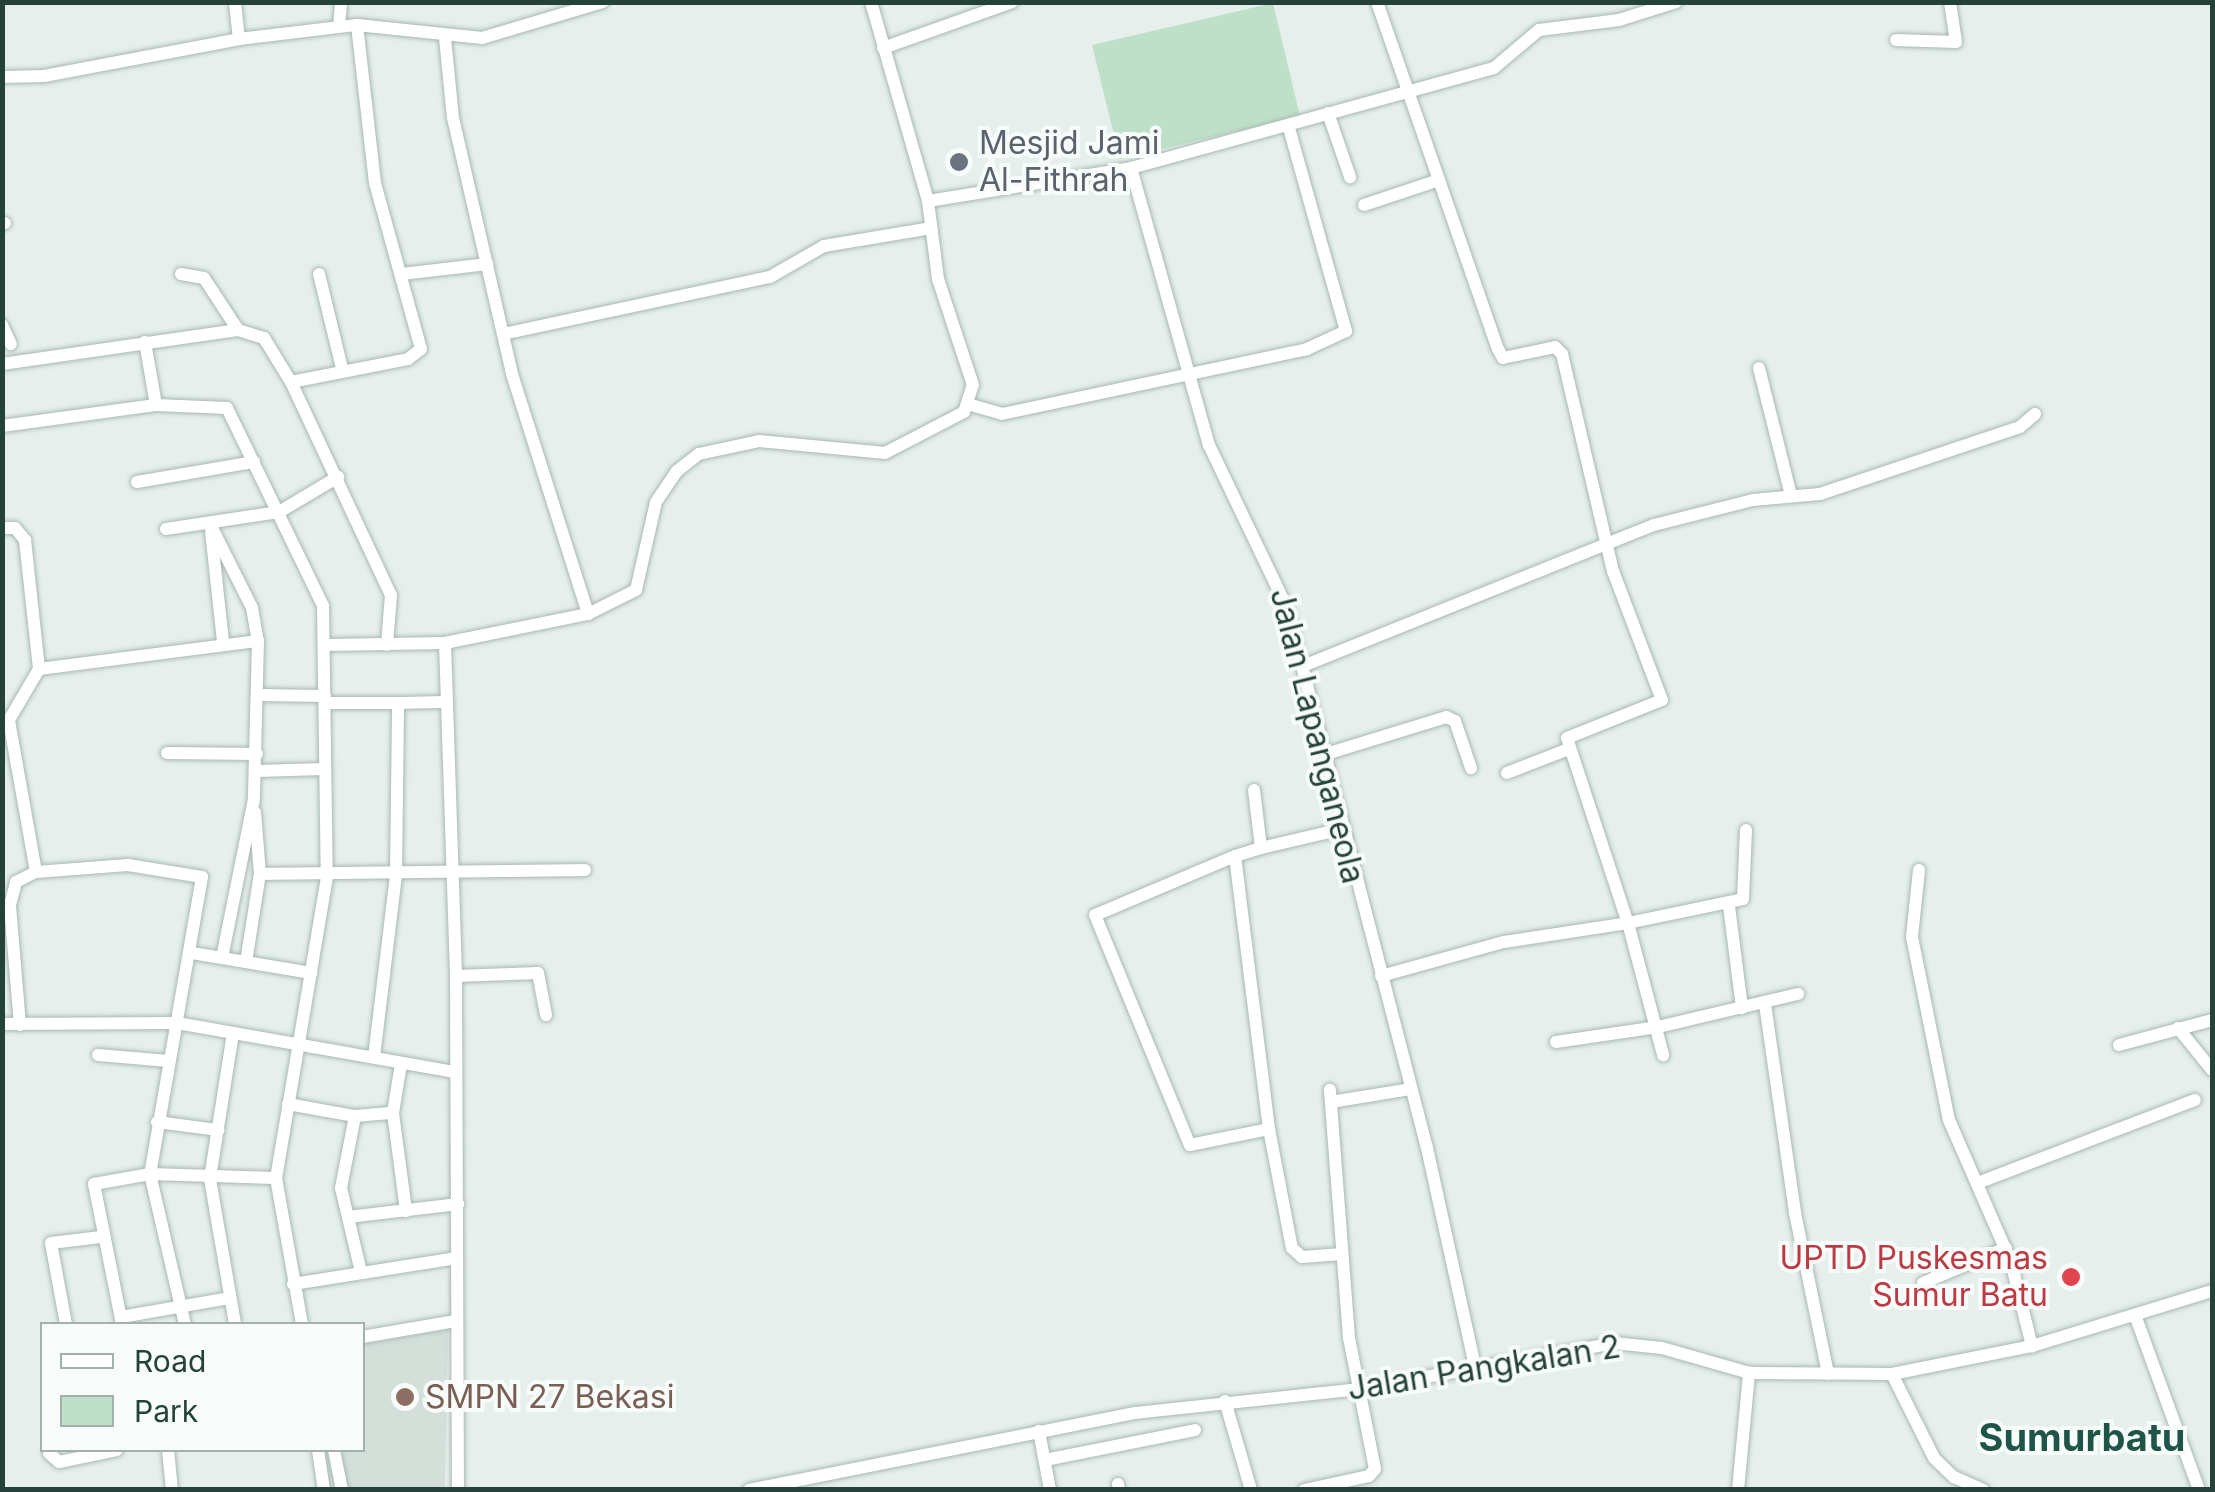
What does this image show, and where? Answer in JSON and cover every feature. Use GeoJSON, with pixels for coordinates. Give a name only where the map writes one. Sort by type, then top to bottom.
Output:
{"type":"FeatureCollection","features":[{"type":"Feature","properties":{"kind":"street"},"geometry":{"type":"LineString","coordinates":[[235,2],[239,38]]}},
{"type":"Feature","properties":{"kind":"street"},"geometry":{"type":"LineString","coordinates":[[339,27],[341,2]]}},
{"type":"Feature","properties":{"kind":"street"},"geometry":{"type":"LineString","coordinates":[[2,76],[82,71],[239,38],[356,25],[445,38],[514,32],[603,2]]}},
{"type":"Feature","properties":{"kind":"street"},"geometry":{"type":"LineString","coordinates":[[871,2],[928,201],[943,298],[973,385],[971,405]]}},
{"type":"Feature","properties":{"kind":"street"},"geometry":{"type":"LineString","coordinates":[[883,48],[1012,2]]}},
{"type":"Feature","properties":{"kind":"street"},"geometry":{"type":"LineString","coordinates":[[1377,2],[1412,92],[1500,354],[1555,347],[1562,354],[1608,546],[1662,700],[1571,734],[1569,749],[1628,923],[1658,1027],[1662,1055]]}},
{"type":"Feature","properties":{"kind":"street"},"geometry":{"type":"LineString","coordinates":[[928,201],[1130,168],[1494,68],[1539,30],[1619,20],[1676,2]]}},
{"type":"Feature","properties":{"kind":"street"},"geometry":{"type":"LineString","coordinates":[[1896,40],[1956,42],[1950,2]]}},
{"type":"Feature","properties":{"kind":"street"},"geometry":{"type":"LineString","coordinates":[[290,382],[420,353],[375,183],[356,25]]}},
{"type":"Feature","properties":{"kind":"street"},"geometry":{"type":"LineString","coordinates":[[445,38],[453,118],[503,334],[588,614]]}},
{"type":"Feature","properties":{"kind":"street"},"geometry":{"type":"LineString","coordinates":[[1328,113],[1350,177]]}},
{"type":"Feature","properties":{"kind":"street"},"geometry":{"type":"LineString","coordinates":[[326,644],[445,642],[588,614],[636,590],[656,502],[686,461],[720,446],[760,441],[885,452],[971,405],[1002,414],[1307,349],[1346,331],[1288,124]]}},
{"type":"Feature","properties":{"kind":"street","name":"Jalan Lapanganeola"},"geometry":{"type":"LineString","coordinates":[[1130,168],[1185,372],[1231,502],[1281,588],[1410,1089],[1476,1370]]}},
{"type":"Feature","properties":{"kind":"street"},"geometry":{"type":"LineString","coordinates":[[1364,205],[1439,180]]}},
{"type":"Feature","properties":{"kind":"street"},"geometry":{"type":"LineString","coordinates":[[503,334],[770,276],[824,246],[930,228]]}},
{"type":"Feature","properties":{"kind":"street"},"geometry":{"type":"LineString","coordinates":[[402,274],[487,264]]}},
{"type":"Feature","properties":{"kind":"street"},"geometry":{"type":"LineString","coordinates":[[181,274],[204,278],[238,330]]}},
{"type":"Feature","properties":{"kind":"street"},"geometry":{"type":"LineString","coordinates":[[319,274],[342,368]]}},
{"type":"Feature","properties":{"kind":"street"},"geometry":{"type":"LineString","coordinates":[[2,324],[11,344]]}},
{"type":"Feature","properties":{"kind":"street"},"geometry":{"type":"LineString","coordinates":[[2,364],[238,330],[264,338],[338,476],[391,594],[387,645]]}},
{"type":"Feature","properties":{"kind":"street"},"geometry":{"type":"LineString","coordinates":[[145,342],[156,405]]}},
{"type":"Feature","properties":{"kind":"street"},"geometry":{"type":"LineString","coordinates":[[1759,368],[1791,495]]}},
{"type":"Feature","properties":{"kind":"street"},"geometry":{"type":"LineString","coordinates":[[2,426],[156,405],[227,408],[323,606],[327,877],[276,1178],[302,1322]]}},
{"type":"Feature","properties":{"kind":"street"},"geometry":{"type":"LineString","coordinates":[[1303,666],[1654,525],[1791,495],[1832,490],[2020,427],[2035,414]]}},
{"type":"Feature","properties":{"kind":"street"},"geometry":{"type":"LineString","coordinates":[[137,482],[254,462]]}},
{"type":"Feature","properties":{"kind":"street"},"geometry":{"type":"LineString","coordinates":[[166,529],[279,512],[338,476]]}},
{"type":"Feature","properties":{"kind":"street"},"geometry":{"type":"LineString","coordinates":[[210,524],[223,641]]}},
{"type":"Feature","properties":{"kind":"street"},"geometry":{"type":"LineString","coordinates":[[210,524],[252,608],[258,641],[254,799],[222,958]]}},
{"type":"Feature","properties":{"kind":"street"},"geometry":{"type":"LineString","coordinates":[[2,528],[15,528],[25,540],[39,669],[9,720],[36,872]]}},
{"type":"Feature","properties":{"kind":"street"},"geometry":{"type":"LineString","coordinates":[[39,669],[223,641],[258,641]]}},
{"type":"Feature","properties":{"kind":"street"},"geometry":{"type":"LineString","coordinates":[[445,642],[456,976],[458,1490]]}},
{"type":"Feature","properties":{"kind":"street"},"geometry":{"type":"LineString","coordinates":[[259,696],[447,702]]}},
{"type":"Feature","properties":{"kind":"street"},"geometry":{"type":"LineString","coordinates":[[374,1056],[396,875],[398,703]]}},
{"type":"Feature","properties":{"kind":"street"},"geometry":{"type":"LineString","coordinates":[[1326,754],[1446,718],[1455,721],[1471,768]]}},
{"type":"Feature","properties":{"kind":"street"},"geometry":{"type":"LineString","coordinates":[[1507,772],[1569,749]]}},
{"type":"Feature","properties":{"kind":"street"},"geometry":{"type":"LineString","coordinates":[[167,753],[257,754]]}},
{"type":"Feature","properties":{"kind":"street"},"geometry":{"type":"LineString","coordinates":[[256,771],[324,769]]}},
{"type":"Feature","properties":{"kind":"street"},"geometry":{"type":"LineString","coordinates":[[1254,790],[1260,848]]}},
{"type":"Feature","properties":{"kind":"street"},"geometry":{"type":"LineString","coordinates":[[246,962],[260,874],[254,799]]}},
{"type":"Feature","properties":{"kind":"street"},"geometry":{"type":"LineString","coordinates":[[1268,1129],[1190,1145],[1095,915],[1235,856],[1342,830]]}},
{"type":"Feature","properties":{"kind":"street"},"geometry":{"type":"LineString","coordinates":[[1381,976],[1504,942],[1729,906],[1747,894],[1746,830]]}},
{"type":"Feature","properties":{"kind":"street"},"geometry":{"type":"LineString","coordinates":[[1235,856],[1268,1129],[1292,1248],[1302,1257],[1342,1254]]}},
{"type":"Feature","properties":{"kind":"street"},"geometry":{"type":"LineString","coordinates":[[20,1025],[11,894],[36,872],[128,866],[197,873],[204,884],[150,1174],[184,1322]]}},
{"type":"Feature","properties":{"kind":"street"},"geometry":{"type":"LineString","coordinates":[[260,874],[453,876],[585,870]]}},
{"type":"Feature","properties":{"kind":"street"},"geometry":{"type":"LineString","coordinates":[[1920,870],[1912,937],[1949,1120],[1980,1182],[2006,1248],[2032,1346]]}},
{"type":"Feature","properties":{"kind":"street"},"geometry":{"type":"LineString","coordinates":[[1729,906],[1742,1008]]}},
{"type":"Feature","properties":{"kind":"street"},"geometry":{"type":"LineString","coordinates":[[192,953],[312,973]]}},
{"type":"Feature","properties":{"kind":"street"},"geometry":{"type":"LineString","coordinates":[[456,976],[538,973],[546,1014]]}},
{"type":"Feature","properties":{"kind":"street"},"geometry":{"type":"LineString","coordinates":[[1556,1042],[1658,1027],[1798,994]]}},
{"type":"Feature","properties":{"kind":"street"},"geometry":{"type":"LineString","coordinates":[[1764,1004],[1794,1213],[1828,1374]]}},
{"type":"Feature","properties":{"kind":"street"},"geometry":{"type":"LineString","coordinates":[[2120,1045],[2212,1020]]}},
{"type":"Feature","properties":{"kind":"street"},"geometry":{"type":"LineString","coordinates":[[2,1024],[177,1023],[454,1072]]}},
{"type":"Feature","properties":{"kind":"street"},"geometry":{"type":"LineString","coordinates":[[2178,1028],[2212,1070]]}},
{"type":"Feature","properties":{"kind":"street"},"geometry":{"type":"LineString","coordinates":[[233,1033],[210,1179],[235,1322]]}},
{"type":"Feature","properties":{"kind":"street"},"geometry":{"type":"LineString","coordinates":[[98,1055],[169,1061]]}},
{"type":"Feature","properties":{"kind":"street"},"geometry":{"type":"LineString","coordinates":[[401,1064],[393,1113],[406,1210]]}},
{"type":"Feature","properties":{"kind":"street"},"geometry":{"type":"LineString","coordinates":[[1304,1490],[1374,1474],[1358,1389],[1342,1254],[1331,1096],[1410,1089]]}},
{"type":"Feature","properties":{"kind":"street"},"geometry":{"type":"LineString","coordinates":[[1980,1182],[2195,1100]]}},
{"type":"Feature","properties":{"kind":"street"},"geometry":{"type":"LineString","coordinates":[[288,1104],[354,1116],[393,1113]]}},
{"type":"Feature","properties":{"kind":"street"},"geometry":{"type":"LineString","coordinates":[[354,1116],[341,1174],[361,1272]]}},
{"type":"Feature","properties":{"kind":"street"},"geometry":{"type":"LineString","coordinates":[[158,1122],[218,1130]]}},
{"type":"Feature","properties":{"kind":"street"},"geometry":{"type":"LineString","coordinates":[[230,1298],[122,1321],[101,1237],[94,1184],[150,1174],[210,1179],[276,1178]]}},
{"type":"Feature","properties":{"kind":"street"},"geometry":{"type":"LineString","coordinates":[[348,1218],[458,1204]]}},
{"type":"Feature","properties":{"kind":"street"},"geometry":{"type":"LineString","coordinates":[[66,1322],[51,1243],[101,1237]]}},
{"type":"Feature","properties":{"kind":"street"},"geometry":{"type":"LineString","coordinates":[[1924,1283],[2006,1248]]}},
{"type":"Feature","properties":{"kind":"street"},"geometry":{"type":"LineString","coordinates":[[293,1284],[456,1258]]}},
{"type":"Feature","properties":{"kind":"street","name":"Jalan Pangkalan 2"},"geometry":{"type":"LineString","coordinates":[[750,1490],[1039,1432],[1225,1401],[1358,1389],[1614,1342],[1662,1348],[1749,1372],[1892,1374],[2032,1346],[2212,1292]]}},
{"type":"Feature","properties":{"kind":"street"},"geometry":{"type":"LineString","coordinates":[[2135,1315],[2199,1490]]}},
{"type":"Feature","properties":{"kind":"street"},"geometry":{"type":"LineString","coordinates":[[365,1337],[456,1322]]}},
{"type":"Feature","properties":{"kind":"street"},"geometry":{"type":"LineString","coordinates":[[1738,1490],[1749,1372]]}},
{"type":"Feature","properties":{"kind":"street"},"geometry":{"type":"LineString","coordinates":[[1892,1374],[1934,1458],[1954,1478],[1983,1490]]}},
{"type":"Feature","properties":{"kind":"street"},"geometry":{"type":"LineString","coordinates":[[1225,1401],[1251,1490]]}},
{"type":"Feature","properties":{"kind":"street"},"geometry":{"type":"LineString","coordinates":[[1045,1460],[1195,1430]]}},
{"type":"Feature","properties":{"kind":"street"},"geometry":{"type":"LineString","coordinates":[[1039,1432],[1050,1490]]}},
{"type":"Feature","properties":{"kind":"street"},"geometry":{"type":"LineString","coordinates":[[50,1452],[62,1462],[108,1452]]}},
{"type":"Feature","properties":{"kind":"street"},"geometry":{"type":"LineString","coordinates":[[168,1452],[172,1490]]}},
{"type":"Feature","properties":{"kind":"street"},"geometry":{"type":"LineString","coordinates":[[318,1452],[324,1490]]}},
{"type":"Feature","properties":{"kind":"street"},"geometry":{"type":"LineString","coordinates":[[334,1452],[342,1490]]}},
{"type":"Feature","properties":{"kind":"shaded area","name":"SMPN 27 Bekasi"},"geometry":{"type":"Polygon","coordinates":[[[448,1330],[445,1489],[344,1489],[338,1452],[365,1452],[365,1344],[448,1330]]]}},
{"type":"Feature","properties":{"kind":"green space"},"geometry":{"type":"Polygon","coordinates":[[[1273,3],[1300,116],[1120,159],[1092,45],[1273,3]]]}},
{"type":"Feature","properties":{"kind":"place","name":"Mesjid Jami Al-Fithrah"},"geometry":{"type":"Point","coordinates":[959,162]}},
{"type":"Feature","properties":{"kind":"place","name":"UPTD Puskesmas Sumur Batu"},"geometry":{"type":"Point","coordinates":[2071,1277]}},
{"type":"Feature","properties":{"kind":"place","name":"SMPN 27 Bekasi"},"geometry":{"type":"Point","coordinates":[405,1397]}},
{"type":"Feature","properties":{"kind":"district","name":"Sumurbatu"},"geometry":{"type":"Point","coordinates":[2082,1438]}}]}
